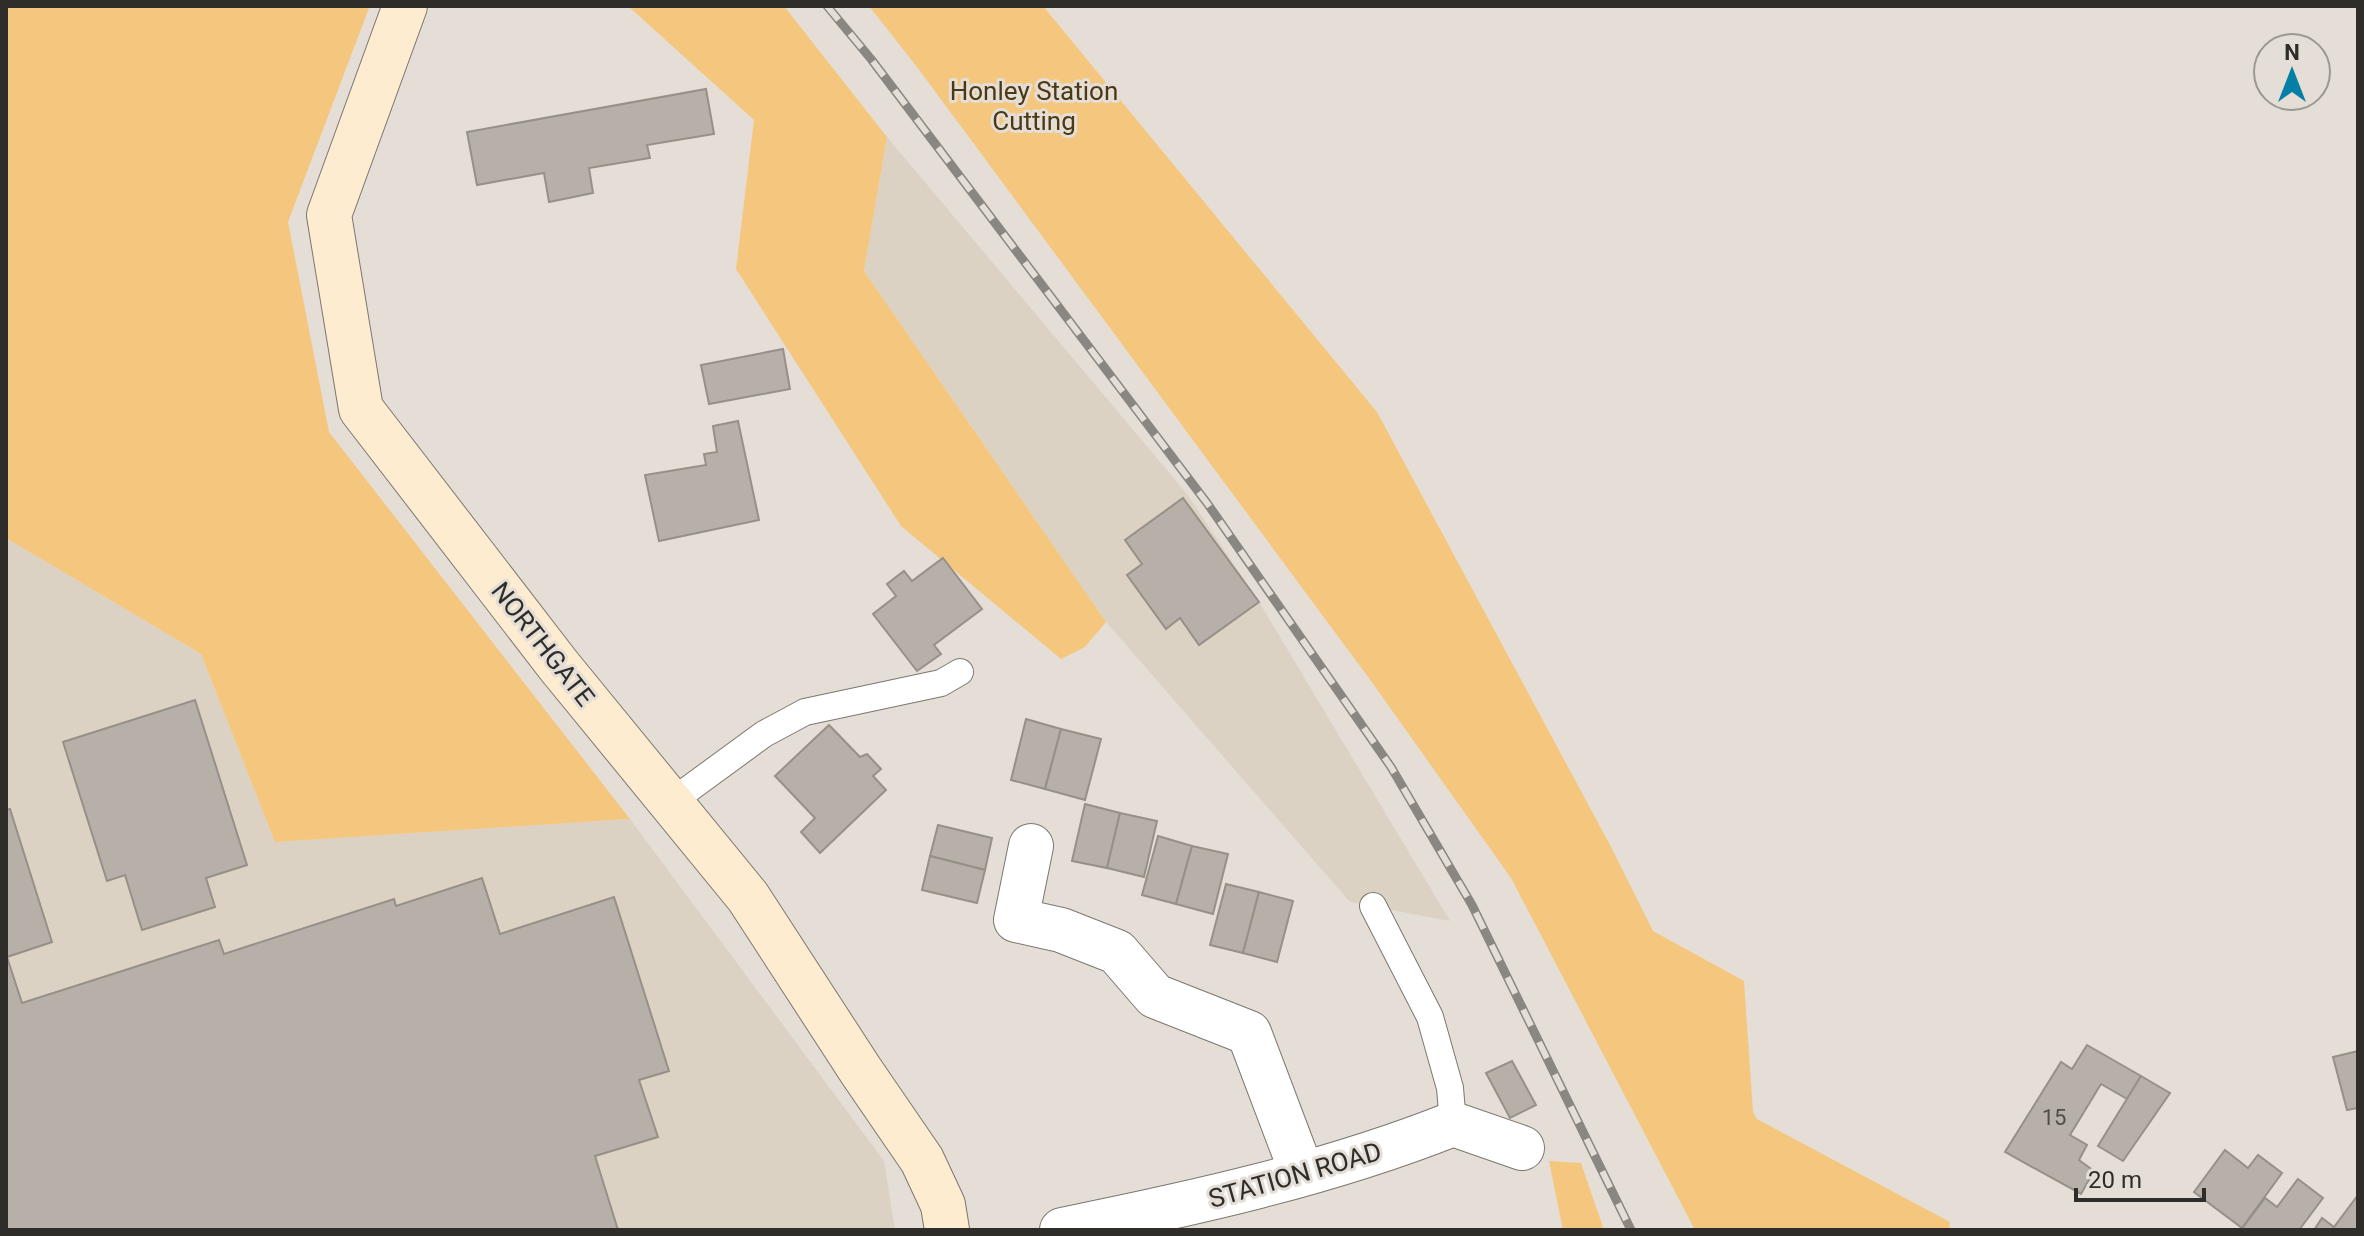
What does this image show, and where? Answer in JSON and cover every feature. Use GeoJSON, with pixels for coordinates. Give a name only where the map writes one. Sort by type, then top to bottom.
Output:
{"type":"FeatureCollection","features":[{"type":"Feature","properties":{"kind":"street","name":"NORTHGATE"},"geometry":{"type":"LineString","coordinates":[[405,6],[329,215],[361,409],[559,666],[748,897],[922,1160],[943,1205],[947,1230]]}},
{"type":"Feature","properties":{"kind":"street"},"geometry":{"type":"LineString","coordinates":[[1031,846],[1016,920],[1061,930],[1117,952],[1155,996],[1249,1033],[1302,1173]]}},
{"type":"Feature","properties":{"kind":"street"},"geometry":{"type":"LineString","coordinates":[[1453,1124],[1522,1148]]}},
{"type":"Feature","properties":{"kind":"street","name":"STATION ROAD"},"geometry":{"type":"LineString","coordinates":[[1062,1230],[1204,1216],[1302,1173],[1396,1147],[1453,1124]]}},
{"type":"Feature","properties":{"kind":"lane"},"geometry":{"type":"LineString","coordinates":[[671,802],[764,734],[805,712],[941,683],[960,672]]}},
{"type":"Feature","properties":{"kind":"lane"},"geometry":{"type":"LineString","coordinates":[[1373,906],[1430,1017],[1450,1088],[1453,1124]]}},
{"type":"Feature","properties":{"kind":"shaded area"},"geometry":{"type":"Polygon","coordinates":[[[887,137],[1187,494],[1259,602],[1450,921],[1350,902],[1106,622],[864,271],[887,137]]]}},
{"type":"Feature","properties":{"kind":"shaded area"},"geometry":{"type":"Polygon","coordinates":[[[6,538],[201,654],[275,842],[630,819],[884,1161],[895,1230],[6,1230],[6,538]]]}},
{"type":"Feature","properties":{"kind":"green space"},"geometry":{"type":"Polygon","coordinates":[[[6,6],[369,8],[288,222],[329,432],[630,819],[275,842],[201,654],[6,538],[6,6]]]}},
{"type":"Feature","properties":{"kind":"green space"},"geometry":{"type":"Polygon","coordinates":[[[628,6],[784,6],[887,137],[864,271],[1106,622],[1085,647],[1061,659],[901,526],[736,269],[754,120],[628,6]]]}},
{"type":"Feature","properties":{"kind":"green space","name":"Honley Station Cutting"},"geometry":{"type":"Polygon","coordinates":[[[869,6],[1043,6],[1377,412],[1610,845],[1653,931],[1744,981],[1753,1112],[1757,1119],[1950,1222],[1949,1230],[1695,1230],[1511,878],[1371,681],[869,6]]]}},
{"type":"Feature","properties":{"kind":"green space"},"geometry":{"type":"Polygon","coordinates":[[[1549,1161],[1581,1163],[1604,1230],[1563,1230],[1549,1161]]]}},
{"type":"Feature","properties":{"kind":"building"},"geometry":{"type":"Polygon","coordinates":[[[706,89],[714,134],[647,145],[650,158],[589,168],[593,193],[549,202],[544,173],[477,185],[467,132],[706,89]]]}},
{"type":"Feature","properties":{"kind":"building"},"geometry":{"type":"Polygon","coordinates":[[[783,349],[790,389],[709,404],[701,365],[783,349]]]}},
{"type":"Feature","properties":{"kind":"building"},"geometry":{"type":"Polygon","coordinates":[[[738,421],[759,520],[659,541],[645,475],[706,465],[704,454],[717,452],[713,426],[738,421]]]}},
{"type":"Feature","properties":{"kind":"building"},"geometry":{"type":"Polygon","coordinates":[[[1183,498],[1259,602],[1199,645],[1180,618],[1166,629],[1127,575],[1142,564],[1125,540],[1183,498]]]}},
{"type":"Feature","properties":{"kind":"building"},"geometry":{"type":"Polygon","coordinates":[[[943,558],[982,609],[934,645],[941,654],[917,671],[873,614],[896,596],[887,584],[904,571],[912,581],[943,558]]]}},
{"type":"Feature","properties":{"kind":"building"},"geometry":{"type":"Polygon","coordinates":[[[195,700],[247,865],[206,878],[215,907],[142,930],[125,875],[107,881],[63,742],[195,700]]]}},
{"type":"Feature","properties":{"kind":"building"},"geometry":{"type":"Polygon","coordinates":[[[1026,719],[1061,729],[1045,789],[1011,780],[1026,719]]]}},
{"type":"Feature","properties":{"kind":"building"},"geometry":{"type":"Polygon","coordinates":[[[829,725],[860,757],[867,754],[881,769],[873,776],[886,790],[820,853],[801,832],[815,818],[775,776],[829,725]]]}},
{"type":"Feature","properties":{"kind":"building"},"geometry":{"type":"Polygon","coordinates":[[[1061,729],[1101,739],[1085,800],[1045,789],[1061,729]]]}},
{"type":"Feature","properties":{"kind":"building"},"geometry":{"type":"Polygon","coordinates":[[[1085,804],[1120,813],[1107,868],[1072,861],[1085,804]]]}},
{"type":"Feature","properties":{"kind":"building"},"geometry":{"type":"Polygon","coordinates":[[[10,809],[52,942],[7,957],[22,1003],[219,940],[224,954],[394,899],[396,906],[482,878],[500,934],[614,897],[669,1071],[639,1080],[658,1137],[595,1156],[618,1230],[6,1230],[6,810],[10,809]]]}},
{"type":"Feature","properties":{"kind":"building"},"geometry":{"type":"Polygon","coordinates":[[[1120,813],[1157,821],[1144,877],[1107,868],[1120,813]]]}},
{"type":"Feature","properties":{"kind":"building"},"geometry":{"type":"Polygon","coordinates":[[[938,825],[992,838],[985,870],[930,856],[938,825]]]}},
{"type":"Feature","properties":{"kind":"building"},"geometry":{"type":"Polygon","coordinates":[[[1158,836],[1192,846],[1176,904],[1142,895],[1158,836]]]}},
{"type":"Feature","properties":{"kind":"building"},"geometry":{"type":"Polygon","coordinates":[[[1192,846],[1228,854],[1213,914],[1176,904],[1192,846]]]}},
{"type":"Feature","properties":{"kind":"building"},"geometry":{"type":"Polygon","coordinates":[[[930,856],[985,870],[977,903],[922,890],[930,856]]]}},
{"type":"Feature","properties":{"kind":"building"},"geometry":{"type":"Polygon","coordinates":[[[1226,884],[1259,892],[1243,953],[1210,945],[1226,884]]]}},
{"type":"Feature","properties":{"kind":"building"},"geometry":{"type":"Polygon","coordinates":[[[1259,892],[1293,901],[1277,962],[1243,953],[1259,892]]]}},
{"type":"Feature","properties":{"kind":"building"},"geometry":{"type":"Polygon","coordinates":[[[2087,1045],[2141,1076],[2127,1099],[2101,1084],[2070,1135],[2087,1145],[2079,1160],[2094,1171],[2081,1194],[2005,1152],[2061,1062],[2072,1069],[2087,1045]]]}},
{"type":"Feature","properties":{"kind":"building"},"geometry":{"type":"Polygon","coordinates":[[[2358,1051],[2358,1108],[2347,1110],[2333,1057],[2358,1051]]]}},
{"type":"Feature","properties":{"kind":"building"},"geometry":{"type":"Polygon","coordinates":[[[1512,1061],[1536,1105],[1510,1118],[1486,1073],[1512,1061]]]}},
{"type":"Feature","properties":{"kind":"building"},"geometry":{"type":"Polygon","coordinates":[[[2141,1076],[2170,1093],[2123,1161],[2098,1146],[2141,1076]]]}},
{"type":"Feature","properties":{"kind":"building"},"geometry":{"type":"Polygon","coordinates":[[[2225,1150],[2248,1168],[2258,1155],[2282,1173],[2242,1228],[2194,1192],[2225,1150]]]}},
{"type":"Feature","properties":{"kind":"building"},"geometry":{"type":"Polygon","coordinates":[[[2298,1179],[2323,1198],[2299,1230],[2241,1230],[2265,1198],[2277,1207],[2298,1179]]]}},
{"type":"Feature","properties":{"kind":"building"},"geometry":{"type":"Polygon","coordinates":[[[2358,1195],[2358,1230],[2314,1230],[2322,1218],[2334,1227],[2358,1195]]]}},
{"type":"Feature","properties":{"kind":"railway"},"geometry":{"type":"LineString","coordinates":[[827,6],[871,59],[1207,503],[1391,767],[1472,905],[1631,1230]]}}]}
